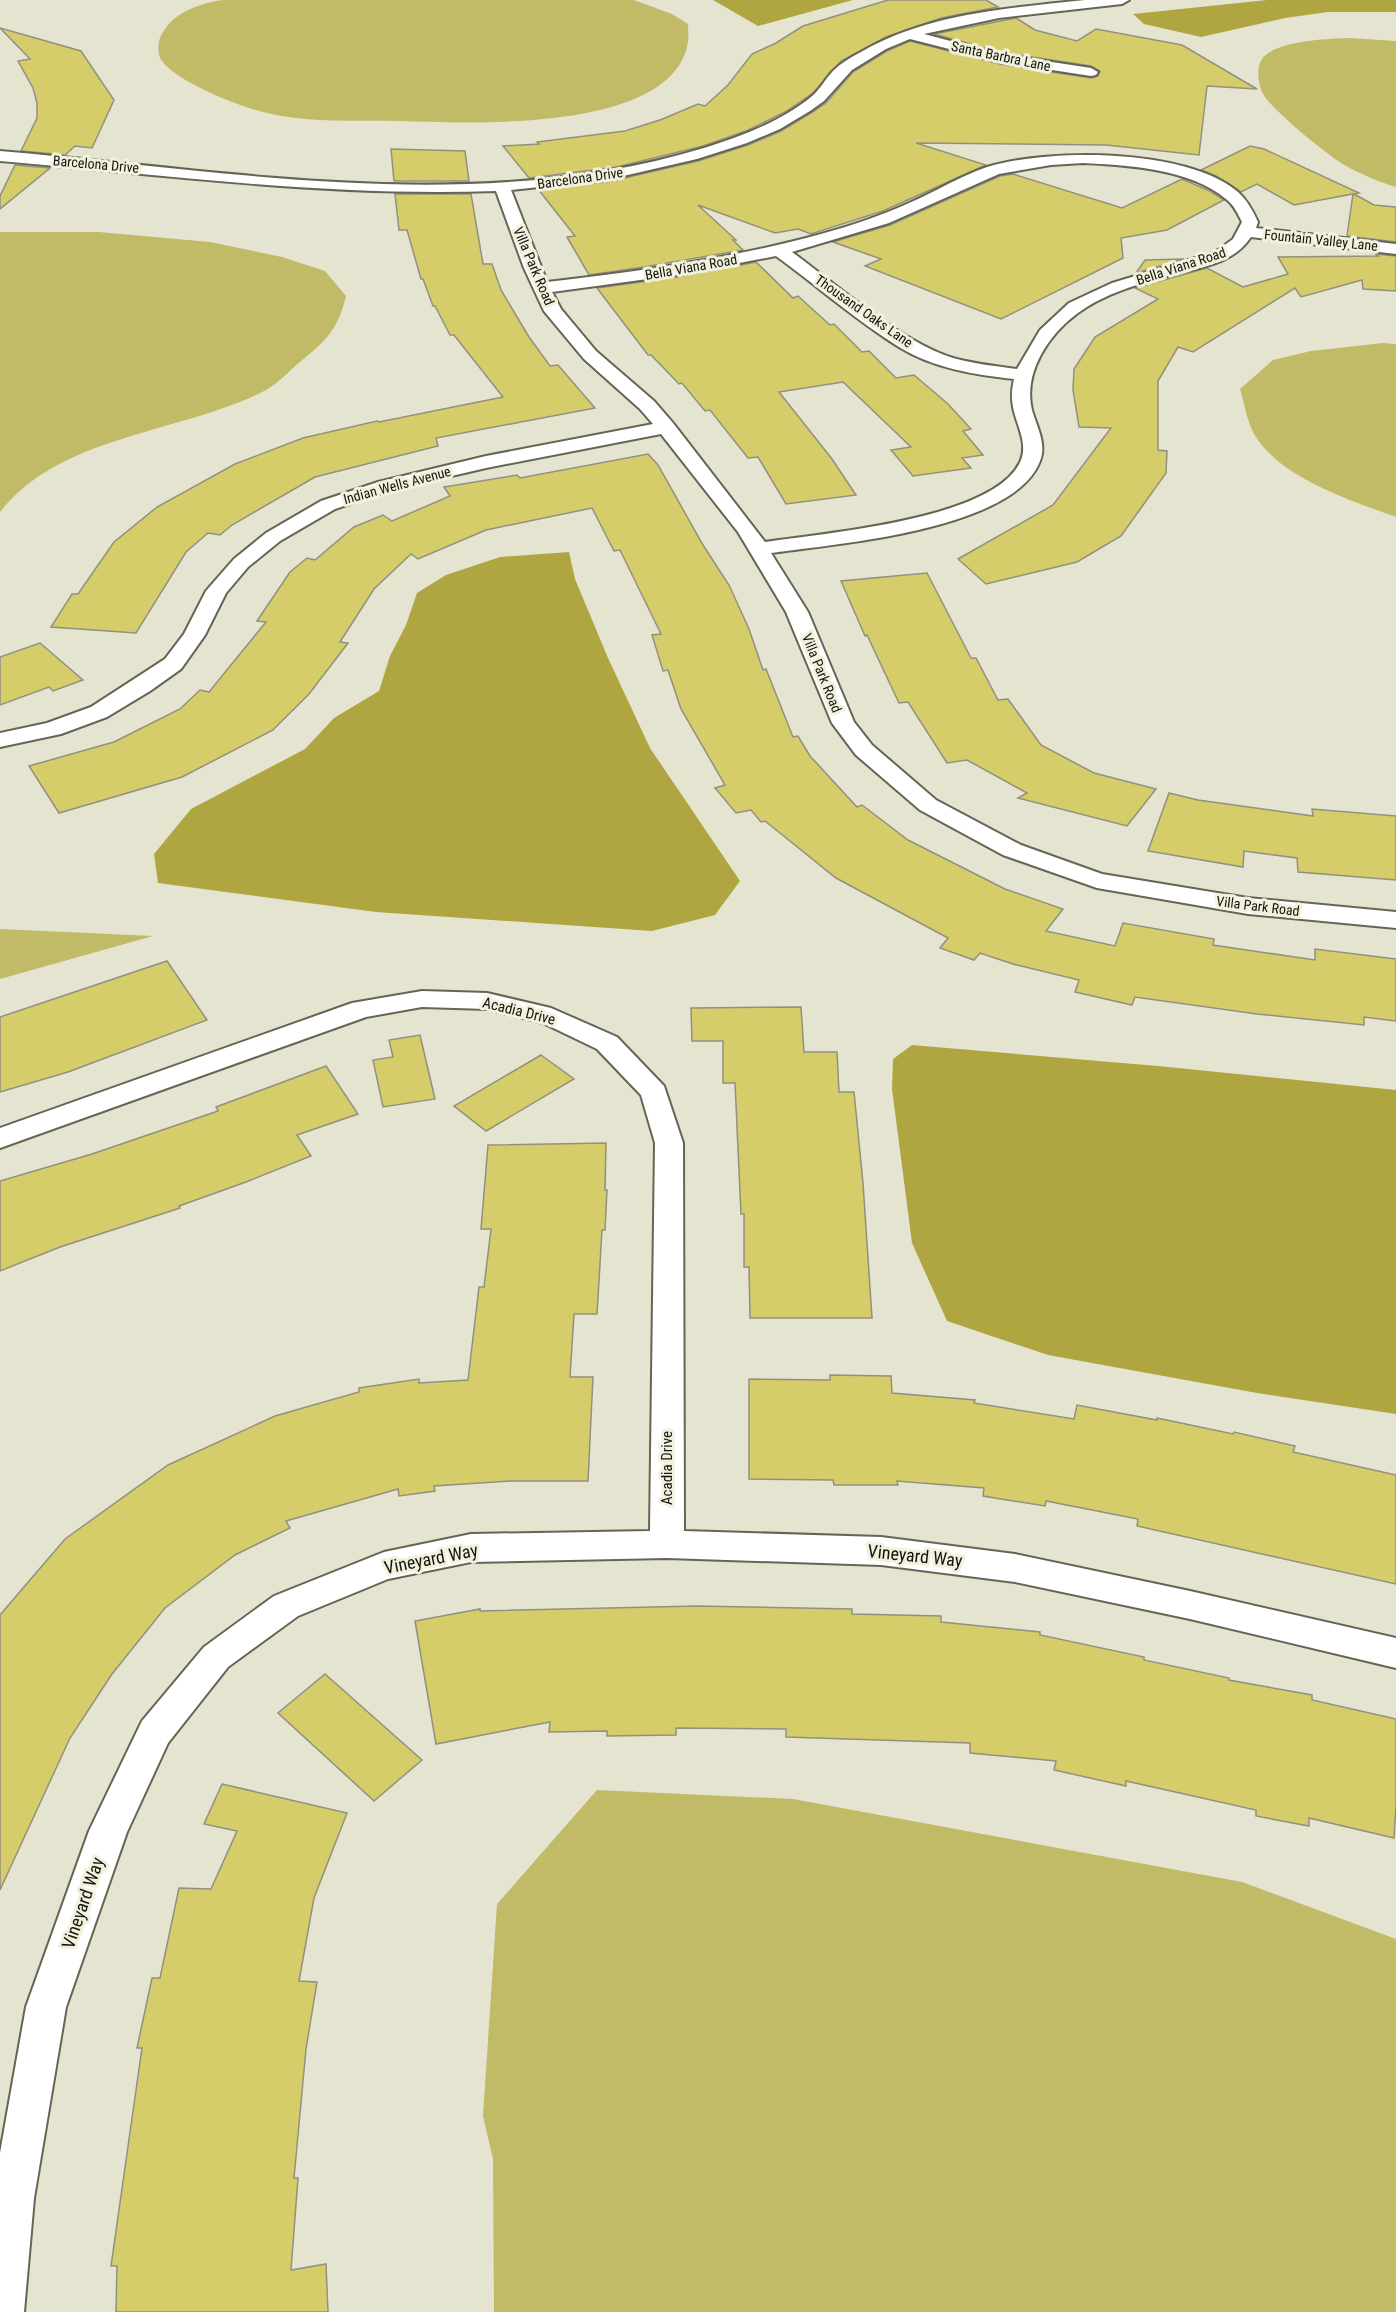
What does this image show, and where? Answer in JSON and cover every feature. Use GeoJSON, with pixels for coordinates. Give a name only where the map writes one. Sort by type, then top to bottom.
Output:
{"type":"FeatureCollection","features":[{"type":"Feature","properties":{"kind":"street","name":"Barcelona Drive"},"geometry":{"type":"LineString","coordinates":[[0,156],[388,189],[502,187],[573,180],[655,166],[696,155],[772,128],[822,96],[838,74],[861,57],[911,35],[987,18],[1122,0]]}},
{"type":"Feature","properties":{"kind":"street","name":"Santa Barbra Lane"},"geometry":{"type":"LineString","coordinates":[[911,35],[1000,58],[1091,72]]}},
{"type":"Feature","properties":{"kind":"street","name":"Bella Viana Road"},"geometry":{"type":"LineString","coordinates":[[542,288],[651,274],[779,250],[870,224],[993,171],[1049,160],[1142,163],[1208,182],[1231,194],[1243,208],[1250,222],[1242,240],[1230,250],[1203,262],[1143,278],[1101,294],[1066,313],[1047,332],[1030,357],[1025,375],[1022,405],[1033,451],[1027,470],[1008,487],[983,501],[940,519],[759,549]]}},
{"type":"Feature","properties":{"kind":"street","name":"Villa Park Road"},"geometry":{"type":"LineString","coordinates":[[502,187],[532,268],[553,311],[590,355],[647,405],[741,521],[797,612],[843,723],[864,750],[928,806],[1012,850],[1097,881],[1248,906],[1396,920]]}},
{"type":"Feature","properties":{"kind":"street","name":"Fountain Valley Lane"},"geometry":{"type":"LineString","coordinates":[[1246,232],[1396,249]]}},
{"type":"Feature","properties":{"kind":"street","name":"Thousand Oaks Lane"},"geometry":{"type":"LineString","coordinates":[[779,250],[906,344],[956,364],[979,370],[1025,375]]}},
{"type":"Feature","properties":{"kind":"street","name":"Indian Wells Avenue"},"geometry":{"type":"LineString","coordinates":[[0,740],[53,729],[99,712],[173,664],[194,635],[217,591],[241,563],[273,537],[328,505],[408,480],[666,427]]}},
{"type":"Feature","properties":{"kind":"street","name":"Acadia Drive"},"geometry":{"type":"LineString","coordinates":[[0,1138],[371,1007],[423,999],[487,1001],[551,1016],[607,1043],[654,1092],[669,1143],[667,1544]]}},
{"type":"Feature","properties":{"kind":"street","name":"Vineyard Way"},"geometry":{"type":"LineString","coordinates":[[3,2312],[13,2198],[46,2007],[108,1831],[155,1732],[216,1657],[285,1606],[384,1566],[471,1548],[667,1544],[881,1551],[1015,1568],[1190,1605],[1396,1653]]}},
{"type":"Feature","properties":{"kind":"shaded area"},"geometry":{"type":"Polygon","coordinates":[[[223,0],[634,0],[672,14],[688,24],[688,42],[674,72],[646,93],[608,108],[564,117],[472,122],[309,119],[273,114],[232,102],[187,80],[164,63],[159,55],[158,44],[161,35],[170,23],[191,9],[223,0]]]}},
{"type":"Feature","properties":{"kind":"shaded area"},"geometry":{"type":"Polygon","coordinates":[[[713,0],[853,0],[758,26],[713,0]]]}},
{"type":"Feature","properties":{"kind":"shaded area"},"geometry":{"type":"Polygon","coordinates":[[[1267,0],[1396,0],[1396,12],[1328,12],[1285,18],[1201,37],[1144,24],[1133,14],[1267,0]]]}},
{"type":"Feature","properties":{"kind":"shaded area"},"geometry":{"type":"Polygon","coordinates":[[[1349,38],[1396,41],[1396,187],[1358,172],[1327,153],[1277,111],[1263,94],[1260,86],[1258,76],[1260,62],[1269,53],[1290,44],[1349,38]]]}},
{"type":"Feature","properties":{"kind":"shaded area"},"geometry":{"type":"Polygon","coordinates":[[[0,232],[99,232],[210,242],[282,257],[325,271],[346,296],[335,326],[325,340],[271,387],[233,404],[89,450],[56,466],[26,486],[0,512],[0,232]]]}},
{"type":"Feature","properties":{"kind":"shaded area"},"geometry":{"type":"Polygon","coordinates":[[[1383,343],[1396,344],[1396,517],[1318,486],[1281,463],[1266,450],[1254,434],[1240,389],[1273,360],[1311,351],[1383,343]]]}},
{"type":"Feature","properties":{"kind":"shaded area"},"geometry":{"type":"Polygon","coordinates":[[[569,552],[575,579],[608,658],[650,748],[740,881],[715,915],[652,931],[376,912],[158,883],[154,854],[191,809],[305,749],[334,718],[379,691],[390,656],[406,625],[417,593],[446,575],[500,557],[569,552]]]}},
{"type":"Feature","properties":{"kind":"shaded area"},"geometry":{"type":"Polygon","coordinates":[[[0,929],[153,936],[0,979],[0,929]]]}},
{"type":"Feature","properties":{"kind":"shaded area"},"geometry":{"type":"Polygon","coordinates":[[[912,1045],[1158,1066],[1396,1090],[1396,1414],[1257,1393],[1048,1355],[947,1321],[912,1243],[892,1089],[893,1059],[912,1045]]]}},
{"type":"Feature","properties":{"kind":"shaded area"},"geometry":{"type":"Polygon","coordinates":[[[597,1790],[793,1799],[1242,1882],[1396,1939],[1396,2312],[494,2312],[493,2159],[483,2116],[497,1904],[597,1790]]]}},
{"type":"Feature","properties":{"kind":"building"},"geometry":{"type":"Polygon","coordinates":[[[888,0],[986,0],[998,7],[941,18],[886,37],[841,61],[813,93],[785,112],[746,131],[703,146],[617,167],[529,178],[503,146],[539,144],[537,142],[625,131],[660,120],[698,104],[705,106],[728,85],[752,54],[776,43],[803,26],[888,0]]]}},
{"type":"Feature","properties":{"kind":"building"},"geometry":{"type":"Polygon","coordinates":[[[1016,18],[1035,30],[1077,41],[1096,29],[1182,45],[1257,89],[1207,86],[1199,155],[1106,145],[916,143],[986,165],[883,211],[811,234],[798,229],[775,233],[698,205],[736,240],[733,240],[743,250],[589,275],[567,237],[575,236],[538,189],[607,182],[698,161],[748,145],[781,131],[811,113],[826,103],[853,72],[887,51],[910,41],[1000,64],[1091,78],[1098,76],[1100,71],[1091,66],[1000,52],[934,34],[1016,18]]]}},
{"type":"Feature","properties":{"kind":"building"},"geometry":{"type":"Polygon","coordinates":[[[0,28],[81,51],[114,100],[92,148],[75,146],[65,155],[21,151],[37,118],[37,103],[33,88],[18,61],[30,59],[0,28]]]}},
{"type":"Feature","properties":{"kind":"building"},"geometry":{"type":"Polygon","coordinates":[[[1250,146],[1264,149],[1359,193],[1354,194],[1374,205],[1396,207],[1396,242],[1347,236],[1353,194],[1294,205],[1257,184],[1241,192],[1216,176],[1201,170],[1250,146]]]}},
{"type":"Feature","properties":{"kind":"building"},"geometry":{"type":"Polygon","coordinates":[[[391,149],[465,151],[469,181],[394,181],[391,149]]]}},
{"type":"Feature","properties":{"kind":"building"},"geometry":{"type":"Polygon","coordinates":[[[15,165],[50,168],[0,209],[0,196],[15,165]]]}},
{"type":"Feature","properties":{"kind":"building"},"geometry":{"type":"Polygon","coordinates":[[[1013,174],[1122,208],[1182,179],[1224,200],[1167,230],[1121,238],[1123,258],[1001,319],[865,266],[881,259],[833,242],[890,225],[1000,176],[1013,174]]]}},
{"type":"Feature","properties":{"kind":"building"},"geometry":{"type":"Polygon","coordinates":[[[395,194],[471,194],[483,264],[492,264],[501,290],[529,337],[550,366],[558,365],[595,408],[436,438],[438,446],[315,477],[232,525],[220,535],[208,533],[186,552],[136,633],[51,627],[72,594],[78,594],[114,542],[157,507],[235,464],[303,438],[503,397],[454,335],[450,335],[433,306],[423,279],[421,279],[407,230],[399,230],[395,194]]]}},
{"type":"Feature","properties":{"kind":"building"},"geometry":{"type":"Polygon","coordinates":[[[1375,254],[1396,256],[1396,291],[1363,289],[1362,280],[1301,297],[1295,288],[1193,352],[1178,347],[1158,381],[1158,450],[1167,451],[1166,473],[1121,536],[1077,562],[986,584],[958,559],[1053,505],[1111,428],[1079,427],[1073,390],[1074,369],[1095,337],[1158,299],[1135,288],[1207,268],[1243,287],[1288,274],[1278,257],[1378,256],[1375,254]]]}},
{"type":"Feature","properties":{"kind":"building"},"geometry":{"type":"Polygon","coordinates":[[[1184,259],[1136,273],[1145,260],[1184,259]]]}},
{"type":"Feature","properties":{"kind":"building"},"geometry":{"type":"Polygon","coordinates":[[[756,262],[793,298],[798,296],[830,325],[834,324],[862,352],[869,351],[896,378],[914,375],[948,404],[971,429],[963,431],[983,455],[962,458],[971,468],[913,476],[891,450],[911,447],[843,382],[779,392],[832,459],[856,495],[786,504],[758,457],[748,458],[710,410],[705,411],[682,383],[679,384],[651,355],[648,355],[597,288],[677,277],[756,262]]]}},
{"type":"Feature","properties":{"kind":"building"},"geometry":{"type":"Polygon","coordinates":[[[648,454],[658,465],[703,545],[729,585],[793,737],[798,736],[810,756],[857,807],[862,805],[908,840],[1005,889],[1063,909],[1046,931],[1115,946],[1123,923],[1214,939],[1213,945],[1315,960],[1315,949],[1396,959],[1396,1021],[1364,1017],[1364,1025],[1257,1014],[1135,997],[1132,1005],[1075,992],[1079,980],[1013,964],[980,953],[974,960],[940,948],[948,938],[836,878],[765,821],[761,822],[751,810],[736,813],[715,788],[725,785],[681,709],[668,670],[663,671],[652,635],[661,634],[620,550],[614,551],[592,508],[486,530],[418,559],[411,554],[374,589],[340,642],[348,643],[309,694],[273,730],[182,777],[59,813],[29,766],[114,742],[180,709],[200,690],[209,692],[266,622],[257,621],[290,572],[307,558],[315,560],[354,527],[383,515],[392,521],[450,496],[444,487],[517,475],[520,478],[648,454]]]}},
{"type":"Feature","properties":{"kind":"building"},"geometry":{"type":"Polygon","coordinates":[[[927,573],[971,658],[976,658],[998,700],[1008,699],[1041,745],[1094,773],[1156,789],[1127,826],[1018,798],[1027,793],[967,760],[947,763],[908,702],[899,703],[867,635],[865,636],[841,581],[927,573]]]}},
{"type":"Feature","properties":{"kind":"building"},"geometry":{"type":"Polygon","coordinates":[[[40,643],[83,680],[53,691],[49,687],[0,705],[0,657],[40,643]]]}},
{"type":"Feature","properties":{"kind":"building"},"geometry":{"type":"Polygon","coordinates":[[[1169,793],[1198,800],[1313,816],[1312,809],[1396,816],[1396,880],[1298,872],[1297,858],[1244,851],[1243,867],[1148,851],[1169,793]]]}},
{"type":"Feature","properties":{"kind":"building"},"geometry":{"type":"Polygon","coordinates":[[[167,961],[207,1020],[68,1072],[0,1092],[0,1017],[167,961]]]}},
{"type":"Feature","properties":{"kind":"building"},"geometry":{"type":"Polygon","coordinates":[[[801,1007],[804,1052],[837,1052],[839,1092],[854,1092],[872,1318],[750,1318],[749,1267],[744,1267],[744,1214],[741,1214],[735,1083],[723,1083],[723,1041],[692,1041],[691,1008],[801,1007]]]}},
{"type":"Feature","properties":{"kind":"building"},"geometry":{"type":"Polygon","coordinates":[[[420,1035],[435,1099],[383,1107],[373,1060],[393,1057],[389,1040],[420,1035]]]}},
{"type":"Feature","properties":{"kind":"building"},"geometry":{"type":"Polygon","coordinates":[[[541,1055],[574,1079],[486,1131],[454,1106],[541,1055]]]}},
{"type":"Feature","properties":{"kind":"building"},"geometry":{"type":"Polygon","coordinates":[[[326,1066],[358,1114],[297,1135],[311,1156],[179,1206],[180,1208],[60,1247],[0,1271],[0,1181],[92,1154],[218,1111],[216,1107],[326,1066]]]}},
{"type":"Feature","properties":{"kind":"building"},"geometry":{"type":"Polygon","coordinates":[[[606,1143],[605,1230],[602,1230],[597,1314],[574,1314],[570,1377],[593,1377],[588,1481],[511,1481],[434,1486],[435,1491],[399,1496],[398,1489],[286,1521],[290,1528],[235,1555],[165,1608],[112,1674],[70,1738],[0,1890],[0,1615],[65,1539],[168,1465],[275,1416],[359,1392],[359,1388],[419,1379],[419,1383],[468,1380],[479,1287],[484,1287],[491,1229],[481,1229],[488,1145],[606,1143]]]}},
{"type":"Feature","properties":{"kind":"building"},"geometry":{"type":"Polygon","coordinates":[[[830,1375],[891,1376],[892,1393],[975,1400],[974,1403],[1074,1419],[1077,1405],[1157,1420],[1157,1418],[1295,1446],[1293,1452],[1396,1475],[1396,1584],[1137,1526],[1138,1519],[1046,1501],[1045,1506],[983,1496],[984,1488],[897,1481],[898,1485],[834,1485],[833,1480],[749,1479],[749,1379],[830,1380],[830,1375]]]}},
{"type":"Feature","properties":{"kind":"building"},"geometry":{"type":"Polygon","coordinates":[[[697,1606],[852,1609],[852,1614],[941,1616],[941,1622],[1040,1632],[1040,1635],[1144,1657],[1144,1660],[1229,1678],[1229,1680],[1312,1695],[1312,1700],[1396,1719],[1394,1838],[1309,1818],[1309,1826],[1256,1816],[1256,1810],[1126,1781],[1126,1786],[1054,1770],[1056,1761],[970,1753],[970,1743],[786,1737],[786,1729],[676,1728],[676,1735],[607,1736],[607,1731],[549,1732],[550,1722],[436,1744],[415,1621],[480,1609],[480,1611],[697,1606]]]}},
{"type":"Feature","properties":{"kind":"building"},"geometry":{"type":"Polygon","coordinates":[[[325,1674],[422,1760],[374,1801],[278,1713],[325,1674]]]}},
{"type":"Feature","properties":{"kind":"building"},"geometry":{"type":"Polygon","coordinates":[[[222,1784],[347,1813],[314,1898],[299,1981],[317,1982],[306,2049],[294,2178],[298,2178],[291,2270],[326,2264],[328,2312],[116,2312],[117,2266],[111,2266],[142,2048],[137,2048],[152,1978],[160,1978],[179,1888],[211,1889],[237,1831],[204,1824],[222,1784]]]}}]}
